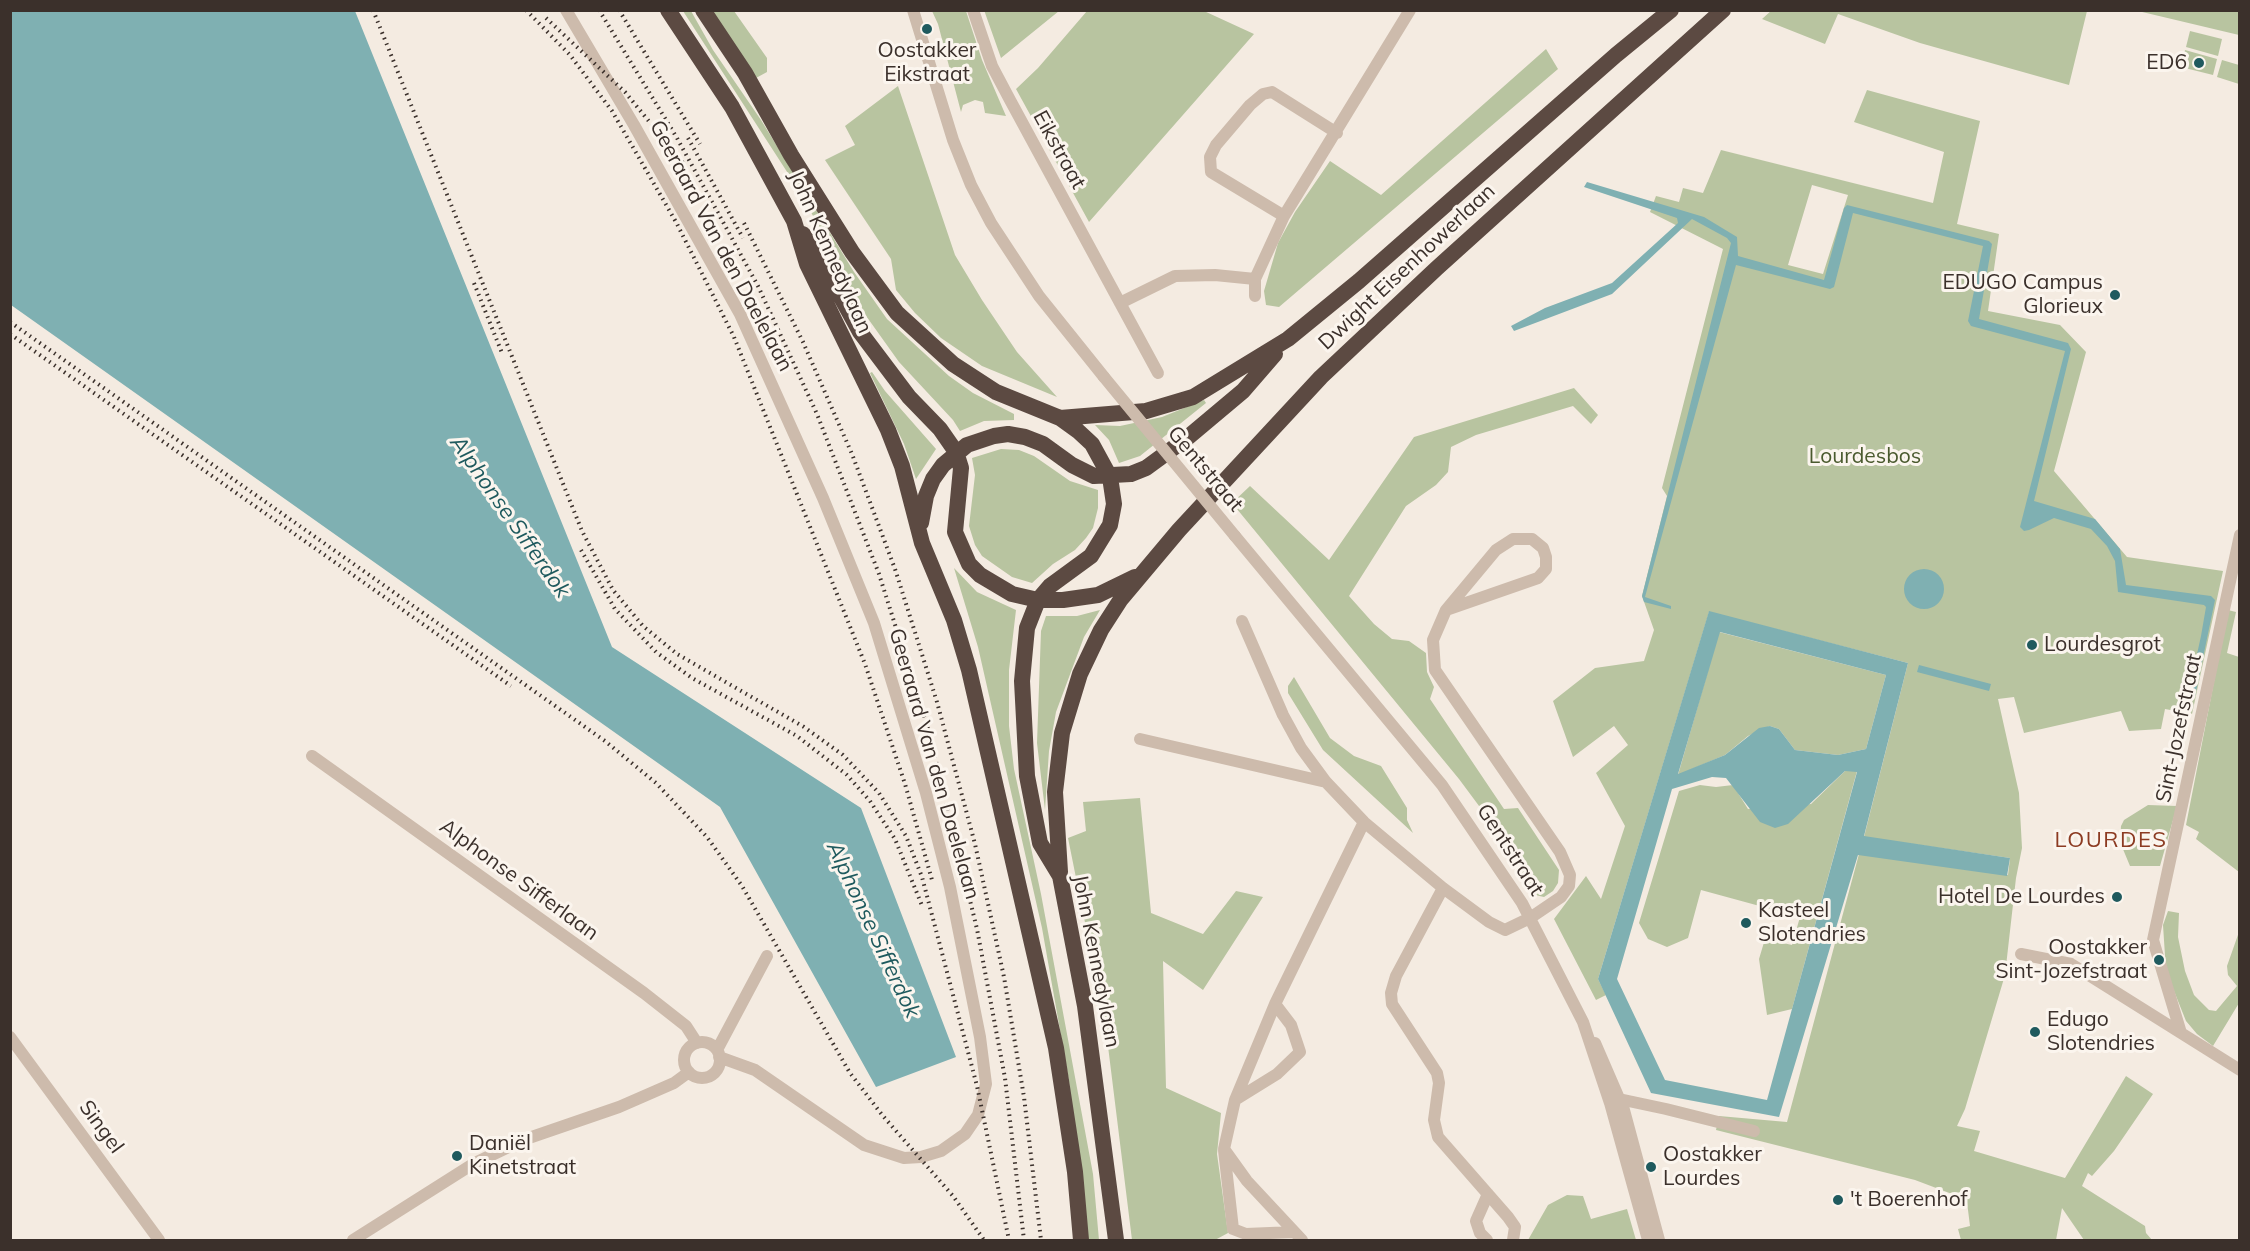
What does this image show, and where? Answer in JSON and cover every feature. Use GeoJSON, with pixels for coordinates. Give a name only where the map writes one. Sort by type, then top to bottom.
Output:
{"type":"FeatureCollection","features":[{"type":"Feature","properties":{"kind":"highway","name":"John Kennedylaan"},"geometry":{"type":"LineString","coordinates":[[668,10],[732,107],[794,221],[807,264],[888,430],[920,527],[922,543],[954,620],[969,670],[1042,984],[1067,1110],[1081,1240]]}},
{"type":"Feature","properties":{"kind":"highway","name":"John Kennedylaan"},"geometry":{"type":"LineString","coordinates":[[703,10],[745,73],[791,155],[846,243],[897,313],[953,364],[996,392],[1060,418],[1092,444],[1110,477],[1114,504],[1102,542],[1091,556],[1050,586],[1038,600],[1027,628],[1022,681],[1027,776],[1040,843],[1060,876],[1085,1006],[1116,1240]]}},
{"type":"Feature","properties":{"kind":"highway","name":"Dwight Eisenhowerlaan"},"geometry":{"type":"LineString","coordinates":[[1288,339],[1377,266],[1616,55],[1671,10]]}},
{"type":"Feature","properties":{"kind":"highway","name":"Dwight Eisenhowerlaan"},"geometry":{"type":"LineString","coordinates":[[1060,876],[1055,792],[1057,763],[1067,715],[1080,674],[1101,630],[1140,575],[1321,377],[1437,268],[1723,10]]}},
{"type":"Feature","properties":{"kind":"highway","name":"Dwight Eisenhowerlaan"},"geometry":{"type":"LineString","coordinates":[[794,221],[820,259],[860,332],[909,397],[940,429],[956,452],[961,468],[955,532],[964,555],[980,575],[1012,594],[1038,600],[1071,600],[1098,595],[1140,575]]}},
{"type":"Feature","properties":{"kind":"highway","name":"John Kennedylaan"},"geometry":{"type":"LineString","coordinates":[[920,527],[926,496],[933,479],[956,452],[978,441],[1008,434],[1043,444],[1083,471],[1110,477],[1131,474],[1146,468],[1169,452],[1243,391],[1288,339]]}},
{"type":"Feature","properties":{"kind":"highway","name":"John Kennedylaan"},"geometry":{"type":"LineString","coordinates":[[1060,418],[1146,411],[1193,397],[1288,339]]}},
{"type":"Feature","properties":{"kind":"street","name":"Geeraard Van den Daelelaan"},"geometry":{"type":"LineString","coordinates":[[566,10],[646,145],[740,314],[778,396],[874,623],[923,782],[950,887],[980,1037],[986,1084],[978,1115],[965,1134],[941,1151],[921,1157],[904,1158],[864,1145],[754,1070],[718,1054]]}},
{"type":"Feature","properties":{"kind":"street","name":"Gentstraat"},"geometry":{"type":"LineString","coordinates":[[913,10],[953,140],[971,184],[991,223],[1039,296],[1442,785],[1484,844],[1530,918],[1583,1022],[1615,1101],[1659,1240]]}},
{"type":"Feature","properties":{"kind":"street","name":"Eikstraat"},"geometry":{"type":"LineString","coordinates":[[974,10],[992,66],[1158,373]]}},
{"type":"Feature","properties":{"kind":"street"},"geometry":{"type":"LineString","coordinates":[[1255,296],[1255,279],[1284,216],[1337,133],[1410,10]]}},
{"type":"Feature","properties":{"kind":"street"},"geometry":{"type":"LineString","coordinates":[[1284,216],[1211,172],[1209,157],[1216,145],[1250,105],[1263,93],[1272,92],[1337,133]]}},
{"type":"Feature","properties":{"kind":"street"},"geometry":{"type":"LineString","coordinates":[[1120,303],[1175,276],[1193,274],[1255,279]]}},
{"type":"Feature","properties":{"kind":"street","name":"Sint-Jozefstraat"},"geometry":{"type":"LineString","coordinates":[[2181,1033],[2152,940],[2240,535]]}},
{"type":"Feature","properties":{"kind":"street"},"geometry":{"type":"LineString","coordinates":[[1446,610],[1538,578],[1546,569],[1543,548],[1532,539],[1513,539],[1496,550],[1446,610],[1433,640],[1435,670],[1560,852],[1570,875],[1569,886],[1561,897],[1530,918]]}},
{"type":"Feature","properties":{"kind":"street","name":"Gentstraat"},"geometry":{"type":"LineString","coordinates":[[1242,621],[1283,715],[1301,748],[1326,782],[1364,822],[1443,888],[1489,922],[1505,930],[1530,918]]}},
{"type":"Feature","properties":{"kind":"street"},"geometry":{"type":"LineString","coordinates":[[1140,738],[1326,782]]}},
{"type":"Feature","properties":{"kind":"street","name":"Alphonse Sifferlaan"},"geometry":{"type":"LineString","coordinates":[[312,756],[644,993],[686,1026],[697,1043]]}},
{"type":"Feature","properties":{"kind":"street"},"geometry":{"type":"LineString","coordinates":[[1298,1236],[1246,1234],[1233,1229],[1224,1149],[1235,1100],[1275,1004],[1364,822]]}},
{"type":"Feature","properties":{"kind":"street"},"geometry":{"type":"LineString","coordinates":[[1443,888],[1396,976],[1391,993],[1392,1004],[1437,1073],[1439,1083],[1434,1120],[1438,1137],[1515,1227],[1513,1240]]}},
{"type":"Feature","properties":{"kind":"street"},"geometry":{"type":"LineString","coordinates":[[2021,954],[2071,964],[2240,1070]]}},
{"type":"Feature","properties":{"kind":"street"},"geometry":{"type":"LineString","coordinates":[[718,1054],[708,1043],[697,1043],[691,1045],[684,1055],[684,1061],[689,1072],[699,1078],[711,1075],[718,1067],[718,1054],[767,956]]}},
{"type":"Feature","properties":{"kind":"street"},"geometry":{"type":"LineString","coordinates":[[1235,1100],[1277,1074],[1300,1052],[1291,1025],[1275,1004]]}},
{"type":"Feature","properties":{"kind":"street","name":"Singel"},"geometry":{"type":"LineString","coordinates":[[10,1037],[159,1240]]}},
{"type":"Feature","properties":{"kind":"street"},"geometry":{"type":"LineString","coordinates":[[353,1240],[473,1164],[523,1140],[650,1094],[674,1083],[689,1072]]}},
{"type":"Feature","properties":{"kind":"street"},"geometry":{"type":"LineString","coordinates":[[1615,1101],[1754,1131]]}},
{"type":"Feature","properties":{"kind":"street","name":"Gentstraat"},"geometry":{"type":"LineString","coordinates":[[1615,1101],[1648,1240]]}},
{"type":"Feature","properties":{"kind":"street"},"geometry":{"type":"LineString","coordinates":[[1224,1149],[1247,1181],[1298,1236]]}},
{"type":"Feature","properties":{"kind":"street"},"geometry":{"type":"LineString","coordinates":[[1487,1240],[1480,1233],[1476,1221],[1488,1194]]}},
{"type":"Feature","properties":{"kind":"green space"},"geometry":{"type":"Polygon","coordinates":[[[984,10],[1059,10],[1059,11],[1001,58],[984,10]]]}},
{"type":"Feature","properties":{"kind":"green space"},"geometry":{"type":"Polygon","coordinates":[[[1772,10],[2087,11],[2069,85],[1920,43],[1838,14],[1825,44],[1762,19],[1772,10]]]}},
{"type":"Feature","properties":{"kind":"green space"},"geometry":{"type":"Polygon","coordinates":[[[683,11],[691,11],[713,50],[761,120],[854,272],[887,319],[949,376],[973,393],[1014,414],[1014,420],[984,421],[960,431],[953,420],[899,362],[864,313],[802,195],[683,11]]]}},
{"type":"Feature","properties":{"kind":"green space"},"geometry":{"type":"Polygon","coordinates":[[[712,11],[734,11],[767,58],[767,72],[756,78],[712,11]]]}},
{"type":"Feature","properties":{"kind":"green space"},"geometry":{"type":"Polygon","coordinates":[[[932,11],[966,11],[982,60],[1006,116],[985,113],[983,102],[975,100],[963,105],[961,112],[938,24],[932,11]]]}},
{"type":"Feature","properties":{"kind":"green space"},"geometry":{"type":"Polygon","coordinates":[[[1087,11],[1204,11],[1254,34],[1089,222],[1016,89],[1038,68],[1087,11]]]}},
{"type":"Feature","properties":{"kind":"green space"},"geometry":{"type":"Polygon","coordinates":[[[2138,11],[2239,11],[2239,35],[2138,11]]]}},
{"type":"Feature","properties":{"kind":"green space"},"geometry":{"type":"Polygon","coordinates":[[[2190,31],[2222,39],[2218,56],[2186,47],[2190,31]]]}},
{"type":"Feature","properties":{"kind":"green space"},"geometry":{"type":"Polygon","coordinates":[[[1546,49],[1558,69],[1279,307],[1266,305],[1264,291],[1278,243],[1295,212],[1330,161],[1381,195],[1546,49]]]}},
{"type":"Feature","properties":{"kind":"green space","name":"ED6"},"geometry":{"type":"Polygon","coordinates":[[[2185,50],[2217,59],[2213,75],[2181,67],[2185,50]]]}},
{"type":"Feature","properties":{"kind":"green space"},"geometry":{"type":"Polygon","coordinates":[[[2222,60],[2239,65],[2239,84],[2217,77],[2222,60]]]}},
{"type":"Feature","properties":{"kind":"green space"},"geometry":{"type":"Polygon","coordinates":[[[898,86],[955,255],[1017,352],[1057,397],[982,366],[941,338],[915,313],[896,290],[891,259],[825,160],[855,145],[845,126],[898,86]]]}},
{"type":"Feature","properties":{"kind":"green space","name":"Lourdesbos"},"geometry":{"type":"Polygon","coordinates":[[[1867,90],[1980,121],[1957,224],[1999,234],[1988,311],[2060,325],[2086,352],[2054,471],[2127,557],[2223,571],[2192,714],[2165,709],[2161,729],[2129,731],[2121,711],[2024,733],[2014,697],[1998,699],[2019,793],[2022,848],[2016,878],[2005,975],[1965,1109],[1957,1126],[1980,1131],[1974,1151],[2065,1178],[2126,1076],[2153,1094],[2114,1151],[2092,1176],[2088,1173],[2082,1186],[2145,1226],[2146,1233],[2152,1240],[2084,1240],[2062,1208],[2056,1240],[1961,1240],[1958,1229],[1970,1226],[1966,1194],[1952,1194],[1915,1180],[1716,1130],[1719,1116],[1787,1122],[1859,854],[2008,875],[2010,858],[1864,837],[1908,663],[1709,612],[1598,979],[1606,995],[1596,1000],[1554,919],[1586,876],[1601,899],[1625,826],[1596,773],[1628,745],[1614,726],[1573,757],[1553,701],[1595,668],[1644,661],[1654,630],[1642,596],[1667,496],[1662,488],[1723,249],[1650,212],[1656,196],[1679,202],[1683,188],[1703,193],[1721,150],[1933,203],[1944,152],[1854,122],[1867,90]],[[1812,185],[1788,265],[1823,274],[1848,195],[1812,185]]]}},
{"type":"Feature","properties":{"kind":"green space"},"geometry":{"type":"Polygon","coordinates":[[[872,372],[885,391],[936,449],[916,479],[904,444],[870,373],[872,372]]]}},
{"type":"Feature","properties":{"kind":"green space"},"geometry":{"type":"Polygon","coordinates":[[[1574,388],[1598,415],[1591,424],[1573,406],[1476,435],[1451,447],[1448,472],[1436,485],[1406,506],[1349,596],[1374,624],[1392,639],[1409,641],[1426,653],[1427,672],[1434,687],[1430,699],[1504,809],[1518,808],[1559,870],[1558,883],[1553,891],[1544,897],[1535,895],[1485,814],[1459,779],[1232,503],[1250,486],[1329,560],[1414,437],[1574,388]]]}},
{"type":"Feature","properties":{"kind":"green space"},"geometry":{"type":"Polygon","coordinates":[[[1204,400],[1206,403],[1140,456],[1119,463],[1109,440],[1095,425],[1120,426],[1162,417],[1204,400]]]}},
{"type":"Feature","properties":{"kind":"green space"},"geometry":{"type":"Polygon","coordinates":[[[1001,449],[1019,450],[1034,456],[1070,481],[1098,490],[1098,508],[1093,528],[1086,538],[1075,550],[1053,564],[1032,583],[1012,577],[982,556],[975,545],[969,526],[975,475],[972,458],[1001,449]]]}},
{"type":"Feature","properties":{"kind":"green space"},"geometry":{"type":"Polygon","coordinates":[[[954,568],[977,592],[1016,610],[1009,670],[1009,726],[1014,769],[1041,894],[1093,1174],[1099,1240],[1086,1240],[1069,1081],[1042,928],[978,647],[954,568]]]}},
{"type":"Feature","properties":{"kind":"green space"},"geometry":{"type":"Polygon","coordinates":[[[1100,610],[1084,637],[1056,712],[1049,751],[1045,810],[1037,743],[1041,631],[1046,616],[1077,616],[1100,610]]]}},
{"type":"Feature","properties":{"kind":"green space"},"geometry":{"type":"Polygon","coordinates":[[[2228,610],[2236,612],[2227,653],[2239,657],[2239,872],[2196,839],[2199,832],[2186,825],[2228,610]]]}},
{"type":"Feature","properties":{"kind":"green space"},"geometry":{"type":"Polygon","coordinates":[[[1719,632],[1886,675],[1866,749],[1838,755],[1795,750],[1779,729],[1770,726],[1748,736],[1725,755],[1678,775],[1719,632]]]}},
{"type":"Feature","properties":{"kind":"green space"},"geometry":{"type":"Polygon","coordinates":[[[1294,677],[1330,738],[1354,756],[1381,766],[1407,808],[1407,820],[1413,833],[1323,750],[1288,693],[1288,686],[1294,677]]]}},
{"type":"Feature","properties":{"kind":"green space"},"geometry":{"type":"Polygon","coordinates":[[[1845,771],[1857,771],[1792,1009],[1767,1015],[1759,959],[1765,939],[1792,945],[1800,917],[1701,890],[1688,938],[1667,947],[1648,939],[1639,923],[1679,791],[1700,785],[1716,787],[1733,785],[1748,809],[1811,804],[1845,771]]]}},
{"type":"Feature","properties":{"kind":"green space"},"geometry":{"type":"Polygon","coordinates":[[[1140,798],[1151,913],[1203,934],[1236,891],[1263,897],[1203,990],[1163,961],[1166,1088],[1221,1113],[1217,1154],[1228,1233],[1215,1240],[1132,1240],[1105,1022],[1068,838],[1086,831],[1083,802],[1140,798]]]}},
{"type":"Feature","properties":{"kind":"green space"},"geometry":{"type":"Polygon","coordinates":[[[2148,805],[2177,806],[2160,866],[2130,866],[2120,842],[2121,826],[2124,820],[2148,805]]]}},
{"type":"Feature","properties":{"kind":"green space"},"geometry":{"type":"Polygon","coordinates":[[[2168,911],[2179,913],[2178,937],[2185,971],[2194,995],[2209,1010],[2216,1011],[2237,986],[2228,975],[2227,966],[2239,932],[2239,1003],[2213,1046],[2197,1034],[2186,1021],[2166,971],[2163,925],[2168,911]]]}},
{"type":"Feature","properties":{"kind":"green space"},"geometry":{"type":"Polygon","coordinates":[[[1567,1195],[1583,1196],[1591,1219],[1627,1209],[1636,1240],[1528,1240],[1548,1205],[1567,1195]]]}},
{"type":"Feature","properties":{"kind":"water","name":"Alphonse Sifferdok"},"geometry":{"type":"Polygon","coordinates":[[[11,10],[355,11],[612,647],[861,808],[956,1057],[876,1087],[720,807],[11,305],[11,10]]]}},
{"type":"Feature","properties":{"kind":"water"},"geometry":{"type":"Polygon","coordinates":[[[1587,182],[1704,217],[1737,237],[1738,256],[1824,280],[1844,208],[1847,205],[1989,241],[1992,244],[1979,319],[2068,343],[2071,349],[2034,501],[2095,519],[2120,549],[2126,585],[2211,596],[2215,600],[2195,696],[2188,695],[2201,636],[2206,607],[2204,605],[2118,592],[2115,561],[2107,546],[2091,529],[2054,518],[2029,530],[2024,531],[2020,527],[2065,351],[1971,326],[1968,321],[1983,246],[1853,213],[1834,287],[1830,289],[1736,265],[1645,597],[1671,606],[1671,609],[1644,602],[1642,596],[1731,243],[1727,238],[1692,219],[1612,294],[1514,331],[1511,326],[1545,308],[1612,283],[1678,223],[1677,218],[1584,187],[1587,182]]]}},
{"type":"Feature","properties":{"kind":"water"},"geometry":{"type":"Polygon","coordinates":[[[1924,569],[1932,570],[1938,575],[1943,581],[1943,597],[1938,603],[1932,608],[1924,609],[1916,608],[1910,603],[1905,597],[1904,589],[1905,581],[1910,575],[1916,570],[1924,569]]]}},
{"type":"Feature","properties":{"kind":"water"},"geometry":{"type":"Polygon","coordinates":[[[1709,611],[1908,663],[1864,836],[2010,858],[2007,876],[1858,855],[1779,1117],[1651,1093],[1598,979],[1709,611]],[[1720,632],[1678,774],[1725,755],[1759,728],[1770,726],[1779,729],[1795,750],[1838,755],[1866,749],[1886,675],[1720,632]],[[1845,771],[1788,824],[1775,828],[1760,822],[1726,778],[1712,777],[1672,789],[1617,979],[1665,1080],[1767,1100],[1857,772],[1845,771]]]}},
{"type":"Feature","properties":{"kind":"water"},"geometry":{"type":"Polygon","coordinates":[[[1919,665],[1991,684],[1989,691],[1917,672],[1919,665]]]}},
{"type":"Feature","properties":{"kind":"railway"},"geometry":{"type":"LineString","coordinates":[[373,10],[582,531],[613,590],[643,626],[677,654],[804,727],[843,755],[879,793],[906,836],[922,877],[977,1086],[1009,1240]]}},
{"type":"Feature","properties":{"kind":"railway"},"geometry":{"type":"LineString","coordinates":[[526,10],[570,55],[612,111],[676,222],[734,337],[865,664],[905,784],[932,880]]}},
{"type":"Feature","properties":{"kind":"railway"},"geometry":{"type":"LineString","coordinates":[[599,10],[677,138],[758,286],[817,414],[879,574],[928,729],[977,929],[1005,1078],[1024,1240]]}},
{"type":"Feature","properties":{"kind":"railway"},"geometry":{"type":"LineString","coordinates":[[619,10],[700,144]]}},
{"type":"Feature","properties":{"kind":"railway"},"geometry":{"type":"LineString","coordinates":[[546,18],[625,92],[684,164]]}},
{"type":"Feature","properties":{"kind":"railway"},"geometry":{"type":"LineString","coordinates":[[688,138],[743,238]]}},
{"type":"Feature","properties":{"kind":"railway"},"geometry":{"type":"LineString","coordinates":[[744,223],[803,342],[852,454],[895,569],[937,702],[975,844],[1004,977],[1024,1097],[1041,1240]]}},
{"type":"Feature","properties":{"kind":"railway"},"geometry":{"type":"LineString","coordinates":[[474,283],[502,353]]}},
{"type":"Feature","properties":{"kind":"railway"},"geometry":{"type":"LineString","coordinates":[[10,322],[605,741],[656,783],[707,837],[742,886],[850,1073],[883,1116],[953,1196],[984,1240]]}},
{"type":"Feature","properties":{"kind":"railway"},"geometry":{"type":"LineString","coordinates":[[10,334],[511,686]]}},
{"type":"Feature","properties":{"kind":"railway"},"geometry":{"type":"LineString","coordinates":[[581,550],[615,609],[656,652],[692,678],[797,736],[847,775],[870,801],[895,839],[923,908]]}},
{"type":"Feature","properties":{"kind":"place","name":"Oostakker Eikstraat"},"geometry":{"type":"Point","coordinates":[927,29]}},
{"type":"Feature","properties":{"kind":"place","name":"ED6"},"geometry":{"type":"Point","coordinates":[2199,63]}},
{"type":"Feature","properties":{"kind":"place","name":"EDUGO Campus Glorieux"},"geometry":{"type":"Point","coordinates":[2115,295]}},
{"type":"Feature","properties":{"kind":"place","name":"Lourdesgrot"},"geometry":{"type":"Point","coordinates":[2032,645]}},
{"type":"Feature","properties":{"kind":"place","name":"Hotel De Lourdes"},"geometry":{"type":"Point","coordinates":[2117,897]}},
{"type":"Feature","properties":{"kind":"place","name":"Kasteel Slotendries"},"geometry":{"type":"Point","coordinates":[1746,923]}},
{"type":"Feature","properties":{"kind":"place","name":"Oostakker Sint-Jozefstraat"},"geometry":{"type":"Point","coordinates":[2159,960]}},
{"type":"Feature","properties":{"kind":"place","name":"Edugo Slotendries"},"geometry":{"type":"Point","coordinates":[2035,1032]}},
{"type":"Feature","properties":{"kind":"place","name":"Daniël Kinetstraat"},"geometry":{"type":"Point","coordinates":[457,1156]}},
{"type":"Feature","properties":{"kind":"place","name":"Oostakker Lourdes"},"geometry":{"type":"Point","coordinates":[1651,1167]}},
{"type":"Feature","properties":{"kind":"place","name":"'t Boerenhof"},"geometry":{"type":"Point","coordinates":[1838,1200]}},
{"type":"Feature","properties":{"kind":"district","name":"LOURDES"},"geometry":{"type":"Point","coordinates":[2111,840]}}]}
